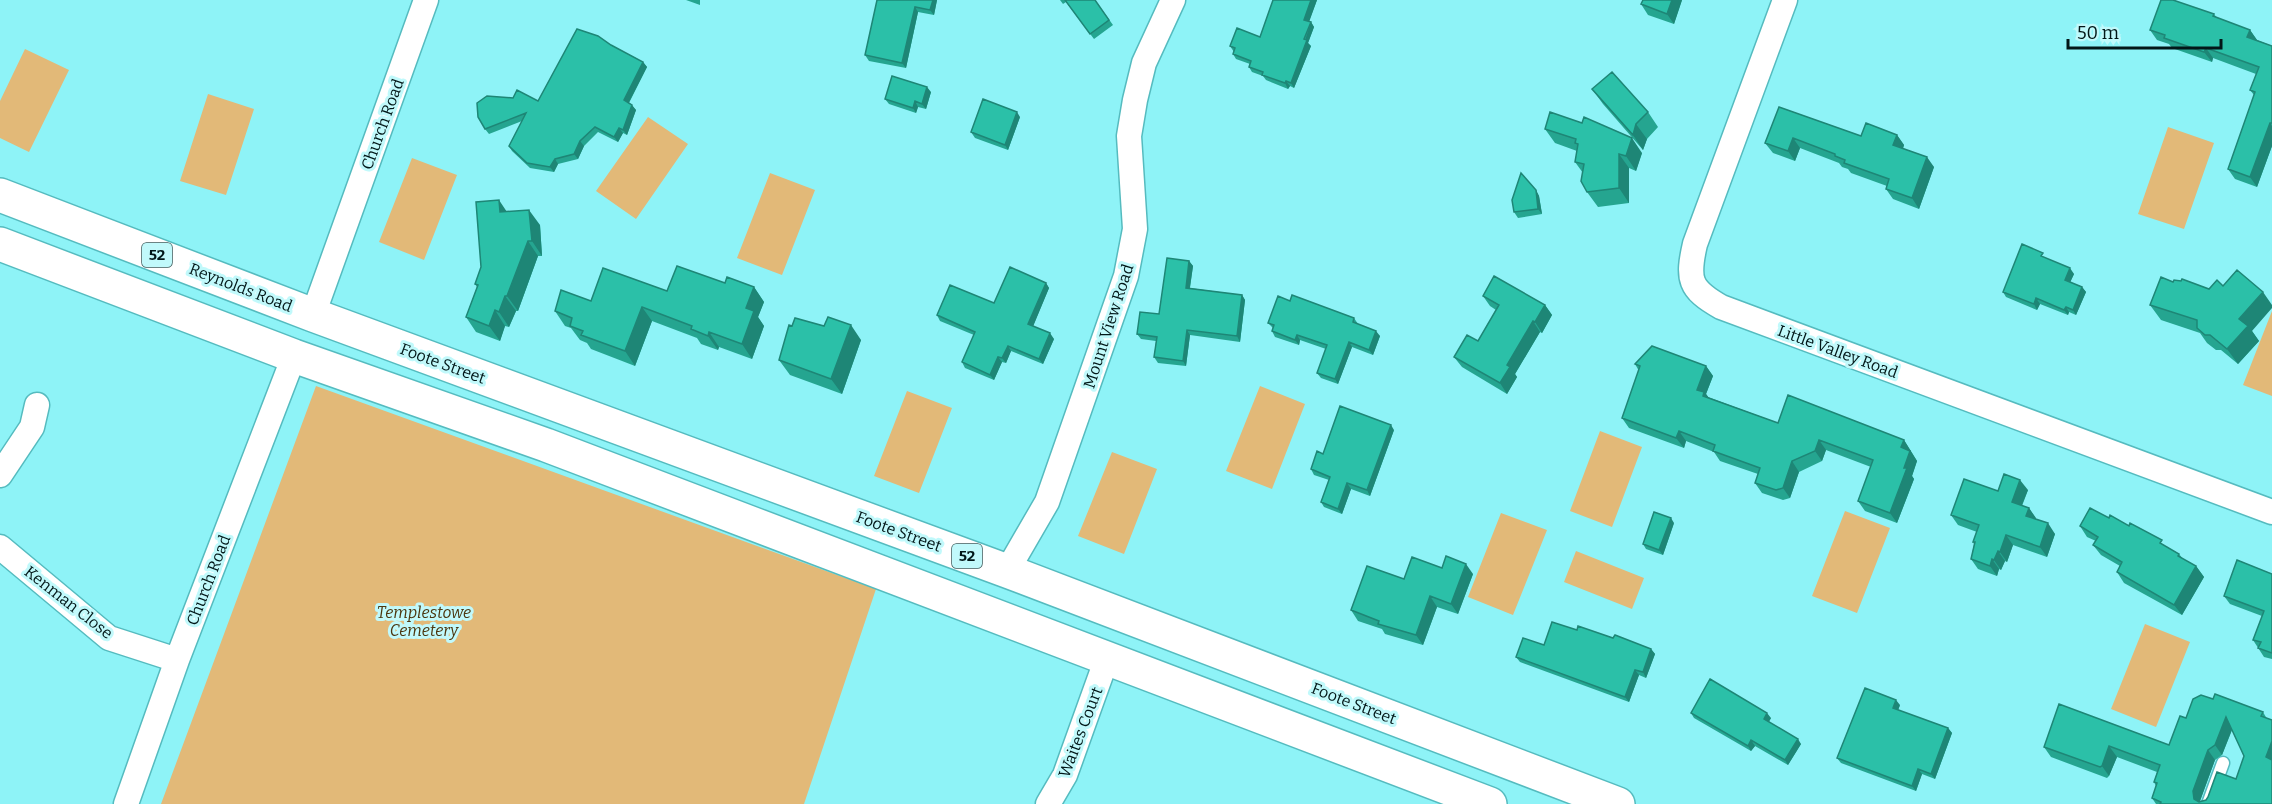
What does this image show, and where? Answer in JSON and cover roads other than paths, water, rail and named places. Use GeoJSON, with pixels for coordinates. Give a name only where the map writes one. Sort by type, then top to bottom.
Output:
{"type":"FeatureCollection","features":[{"type":"Feature","properties":{"kind":"main road","name":"Reynolds Road"},"geometry":{"type":"LineString","coordinates":[[0,195],[313,315]]}},
{"type":"Feature","properties":{"kind":"main road"},"geometry":{"type":"LineString","coordinates":[[66,270],[82,226]]}},
{"type":"Feature","properties":{"kind":"main road"},"geometry":{"type":"LineString","coordinates":[[0,244],[294,356],[546,445],[1490,804]]}},
{"type":"Feature","properties":{"kind":"main road"},"geometry":{"type":"LineString","coordinates":[[182,265],[222,302],[296,335],[294,356]]}},
{"type":"Feature","properties":{"kind":"main road","name":"Foote Street"},"geometry":{"type":"LineString","coordinates":[[313,315],[1007,571],[1618,804]]}},
{"type":"Feature","properties":{"kind":"main road"},"geometry":{"type":"LineString","coordinates":[[1309,735],[1324,692]]}},
{"type":"Feature","properties":{"kind":"street","name":"Church Road"},"geometry":{"type":"LineString","coordinates":[[313,315],[426,0]]}},
{"type":"Feature","properties":{"kind":"street","name":"Mount View Road"},"geometry":{"type":"LineString","coordinates":[[1007,571],[1047,502],[1126,276],[1135,229],[1129,136],[1144,63],[1173,0]]}},
{"type":"Feature","properties":{"kind":"street","name":"Little Valley Road"},"geometry":{"type":"LineString","coordinates":[[1785,0],[1695,243],[1690,273],[1692,284],[1698,291],[1721,307],[2272,512]]}},
{"type":"Feature","properties":{"kind":"street","name":"Church Road"},"geometry":{"type":"LineString","coordinates":[[126,804],[177,660],[294,356]]}},
{"type":"Feature","properties":{"kind":"street"},"geometry":{"type":"LineString","coordinates":[[0,475],[32,427],[37,405]]}},
{"type":"Feature","properties":{"kind":"street","name":"Kenman Close"},"geometry":{"type":"LineString","coordinates":[[0,547],[110,638],[177,660]]}},
{"type":"Feature","properties":{"kind":"street","name":"Waites Court"},"geometry":{"type":"LineString","coordinates":[[1048,804],[1065,775],[1107,658]]}},
{"type":"Feature","properties":{"kind":"lane"},"geometry":{"type":"LineString","coordinates":[[2208,804],[2223,763]]}},
{"type":"Feature","properties":{"kind":"park label","name":"Templestowe Cemetery"},"geometry":{"type":"Point","coordinates":[424,621]}}]}
